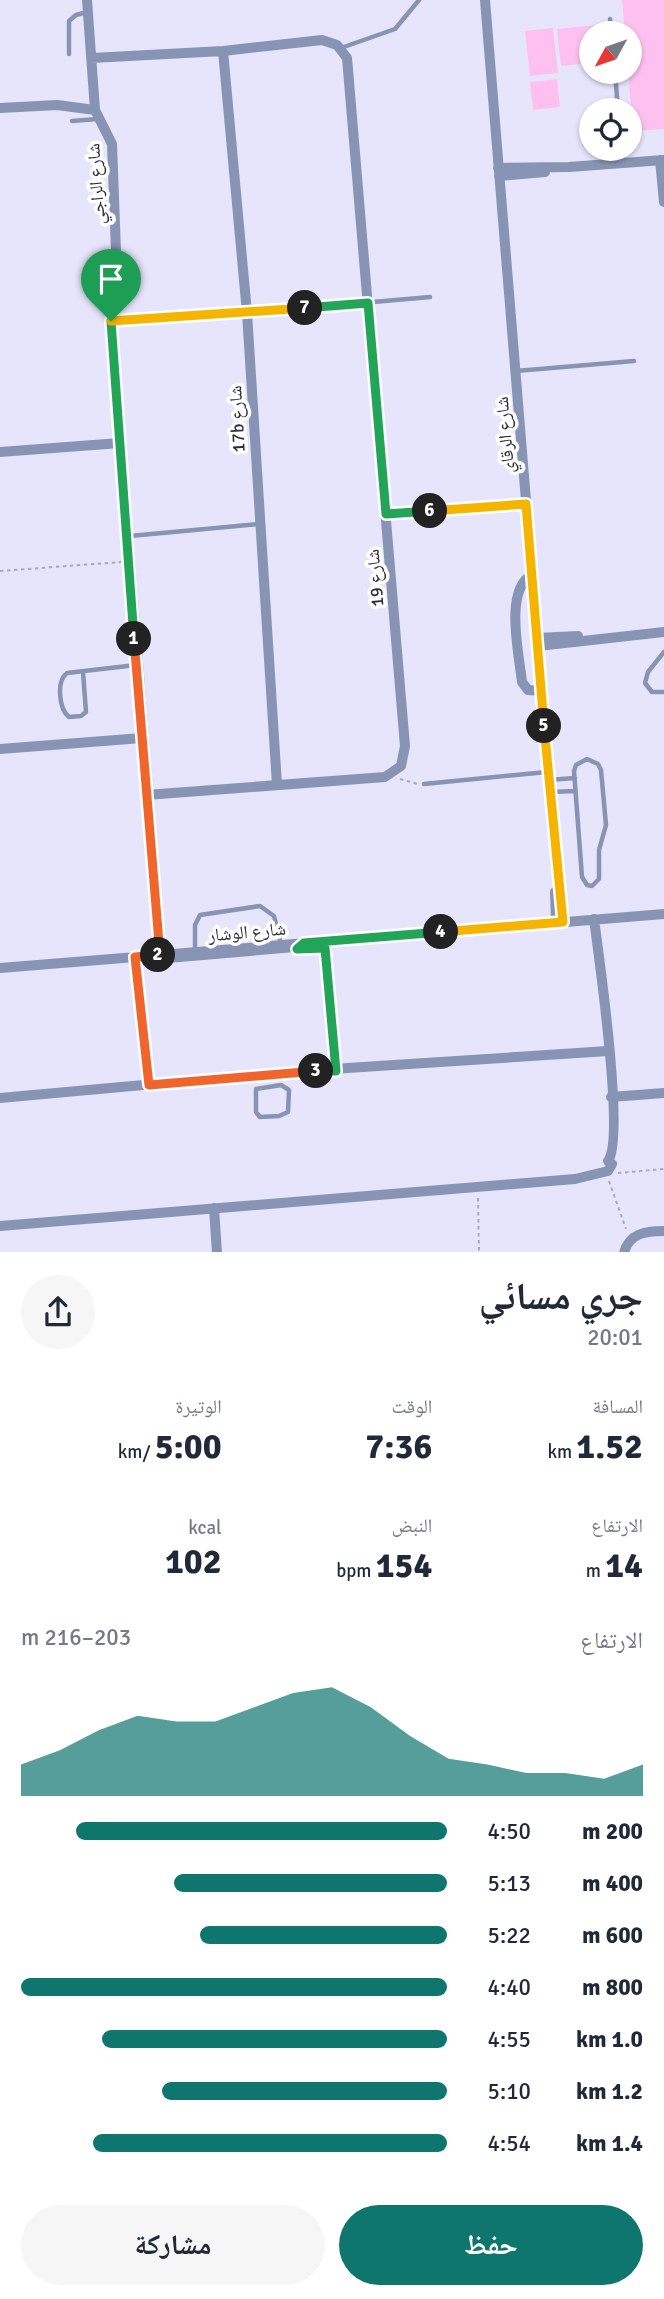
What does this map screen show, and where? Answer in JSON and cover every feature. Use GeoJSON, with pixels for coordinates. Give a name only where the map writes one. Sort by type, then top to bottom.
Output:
{"type":"FeatureCollection","features":[{"type":"Feature","properties":{"kind":"street","name":"شارع الراجي"},"geometry":{"type":"LineString","coordinates":[[88,0],[97,114],[112,144],[116,251],[109,292],[160,955]]}},
{"type":"Feature","properties":{"kind":"street","name":"شارع الرقاي"},"geometry":{"type":"LineString","coordinates":[[485,0],[559,922]]}},
{"type":"Feature","properties":{"kind":"street"},"geometry":{"type":"LineString","coordinates":[[92,58],[223,51],[322,40],[339,47]]}},
{"type":"Feature","properties":{"kind":"street","name":"شارع 19"},"geometry":{"type":"LineString","coordinates":[[339,47],[349,63],[405,746],[401,766],[394,774]]}},
{"type":"Feature","properties":{"kind":"street","name":"17b شارع"},"geometry":{"type":"LineString","coordinates":[[223,51],[247,312],[258,524],[277,785]]}},
{"type":"Feature","properties":{"kind":"street"},"geometry":{"type":"LineString","coordinates":[[0,108],[57,105],[97,114]]}},
{"type":"Feature","properties":{"kind":"street"},"geometry":{"type":"LineString","coordinates":[[499,172],[662,160],[664,202]]}},
{"type":"Feature","properties":{"kind":"street"},"geometry":{"type":"LineString","coordinates":[[0,452],[120,443]]}},
{"type":"Feature","properties":{"kind":"street"},"geometry":{"type":"LineString","coordinates":[[532,575],[522,582],[515,598],[522,682],[528,690],[541,691]]}},
{"type":"Feature","properties":{"kind":"street"},"geometry":{"type":"LineString","coordinates":[[537,642],[664,632]]}},
{"type":"Feature","properties":{"kind":"street"},"geometry":{"type":"LineString","coordinates":[[0,749],[142,738]]}},
{"type":"Feature","properties":{"kind":"street"},"geometry":{"type":"LineString","coordinates":[[146,795],[385,777],[394,774]]}},
{"type":"Feature","properties":{"kind":"street","name":"شارع الوشار"},"geometry":{"type":"LineString","coordinates":[[0,968],[664,914]]}},
{"type":"Feature","properties":{"kind":"street"},"geometry":{"type":"LineString","coordinates":[[0,1226],[594,1177],[615,1169],[608,1161],[614,1145],[608,1051],[594,919]]}},
{"type":"Feature","properties":{"kind":"street"},"geometry":{"type":"LineString","coordinates":[[0,1098],[286,1072],[336,1071],[608,1051]]}},
{"type":"Feature","properties":{"kind":"street"},"geometry":{"type":"LineString","coordinates":[[611,1097],[664,1093]]}},
{"type":"Feature","properties":{"kind":"street"},"geometry":{"type":"LineString","coordinates":[[214,1208],[217,1252]]}},
{"type":"Feature","properties":{"kind":"street"},"geometry":{"type":"LineString","coordinates":[[624,1252],[630,1239],[643,1232],[664,1231]]}},
{"type":"Feature","properties":{"kind":"lane"},"geometry":{"type":"LineString","coordinates":[[339,47],[395,29],[419,0]]}},
{"type":"Feature","properties":{"kind":"lane"},"geometry":{"type":"LineString","coordinates":[[69,54],[69,21],[88,11]]}},
{"type":"Feature","properties":{"kind":"lane"},"geometry":{"type":"LineString","coordinates":[[72,121],[97,114]]}},
{"type":"Feature","properties":{"kind":"lane"},"geometry":{"type":"LineString","coordinates":[[247,312],[430,297]]}},
{"type":"Feature","properties":{"kind":"lane"},"geometry":{"type":"LineString","coordinates":[[515,371],[634,361]]}},
{"type":"Feature","properties":{"kind":"lane"},"geometry":{"type":"LineString","coordinates":[[386,514],[526,504]]}},
{"type":"Feature","properties":{"kind":"lane"},"geometry":{"type":"LineString","coordinates":[[127,537],[258,524]]}},
{"type":"Feature","properties":{"kind":"lane"},"geometry":{"type":"LineString","coordinates":[[664,652],[648,672],[645,683],[652,692],[664,692]]}},
{"type":"Feature","properties":{"kind":"lane"},"geometry":{"type":"LineString","coordinates":[[83,671],[86,712],[81,716],[69,717],[63,711],[60,681],[67,673],[83,671],[136,665]]}},
{"type":"Feature","properties":{"kind":"lane"},"geometry":{"type":"LineString","coordinates":[[593,760],[601,770],[606,831],[599,850],[600,879],[592,886],[583,882],[582,877],[575,791],[576,765],[581,761],[593,760]]}},
{"type":"Feature","properties":{"kind":"lane"},"geometry":{"type":"LineString","coordinates":[[424,784],[548,776],[575,778]]}},
{"type":"Feature","properties":{"kind":"lane"},"geometry":{"type":"LineString","coordinates":[[550,792],[575,791]]}},
{"type":"Feature","properties":{"kind":"lane"},"geometry":{"type":"LineString","coordinates":[[195,952],[196,921],[203,913],[260,906],[274,916],[281,945]]}},
{"type":"Feature","properties":{"kind":"lane"},"geometry":{"type":"LineString","coordinates":[[123,958],[136,962],[292,950],[304,943]]}},
{"type":"Feature","properties":{"kind":"lane"},"geometry":{"type":"LineString","coordinates":[[286,1072],[290,1106],[288,1112],[279,1116],[258,1115],[256,1089],[286,1086]]}},
{"type":"Feature","properties":{"kind":"path"},"geometry":{"type":"LineString","coordinates":[[111,321],[247,312]]}},
{"type":"Feature","properties":{"kind":"path"},"geometry":{"type":"LineString","coordinates":[[0,571],[129,561]]}},
{"type":"Feature","properties":{"kind":"path"},"geometry":{"type":"LineString","coordinates":[[394,774],[408,783],[424,784]]}},
{"type":"Feature","properties":{"kind":"path"},"geometry":{"type":"LineString","coordinates":[[325,948],[336,1071]]}},
{"type":"Feature","properties":{"kind":"path"},"geometry":{"type":"LineString","coordinates":[[136,962],[149,1085]]}},
{"type":"Feature","properties":{"kind":"path"},"geometry":{"type":"LineString","coordinates":[[630,1239],[607,1174],[615,1169],[664,1170]]}},
{"type":"Feature","properties":{"kind":"path"},"geometry":{"type":"LineString","coordinates":[[477,1186],[479,1252]]}},
{"type":"Feature","properties":{"kind":"shaded area"},"geometry":{"type":"Polygon","coordinates":[[[622,0],[664,0],[664,129],[642,130],[642,98],[630,98],[629,84],[642,84],[642,21],[624,21],[622,0]]]}},
{"type":"Feature","properties":{"kind":"shaded area"},"geometry":{"type":"Polygon","coordinates":[[[579,27],[579,64],[561,66],[557,29],[579,27]]]}},
{"type":"Feature","properties":{"kind":"shaded area"},"geometry":{"type":"Polygon","coordinates":[[[553,28],[558,73],[530,76],[525,31],[553,28]]]}},
{"type":"Feature","properties":{"kind":"shaded area"},"geometry":{"type":"Polygon","coordinates":[[[557,79],[560,107],[533,110],[530,82],[557,79]]]}},
{"type":"Feature","properties":{"kind":"route"},"geometry":{"type":"LineString","coordinates":[[368,303],[386,514],[526,504],[556,867],[561,889],[563,922],[304,943],[297,949],[325,948],[336,1071],[286,1072],[149,1085],[135,957],[160,955],[111,321],[368,303]]}}]}
